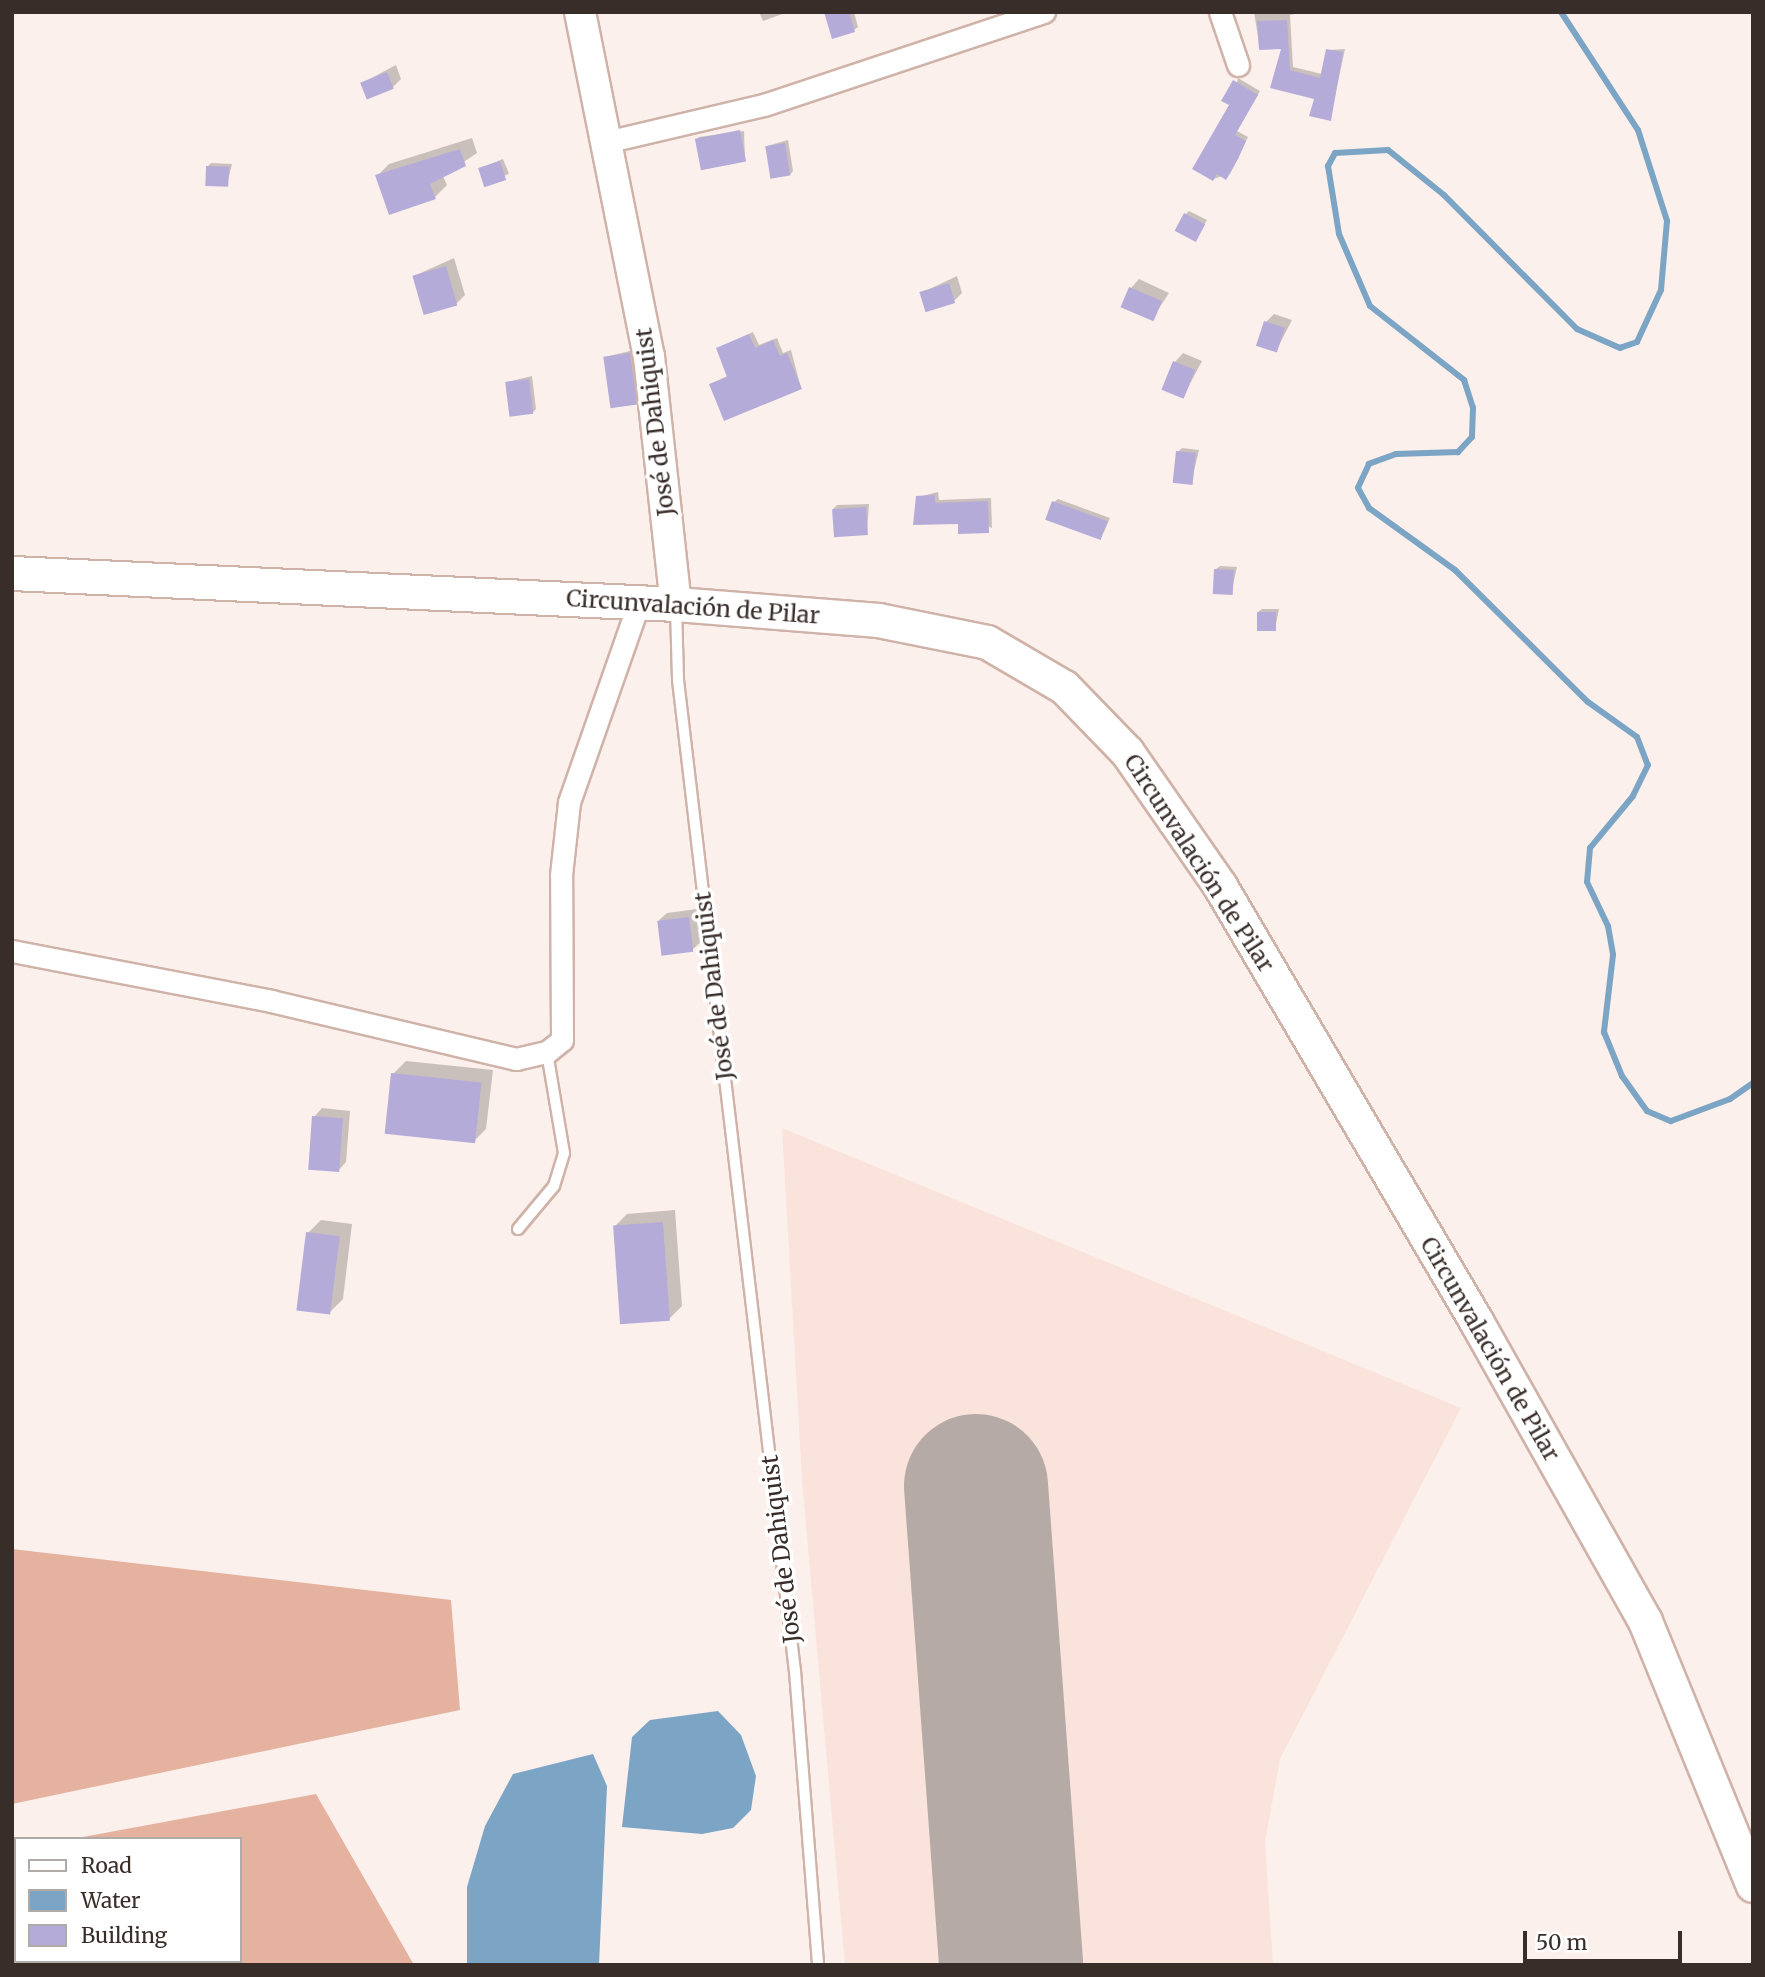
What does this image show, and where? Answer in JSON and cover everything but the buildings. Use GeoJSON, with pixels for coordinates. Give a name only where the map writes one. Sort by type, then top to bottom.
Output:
{"type":"FeatureCollection","features":[{"type":"Feature","properties":{"kind":"main road","name":"José de Dahiquist"},"geometry":{"type":"LineString","coordinates":[[580,12],[610,141],[649,357],[676,604]]}},
{"type":"Feature","properties":{"kind":"main road","name":"Circunvalación de Pilar"},"geometry":{"type":"LineString","coordinates":[[12,573],[676,604],[878,620],[987,642],[1064,687],[1128,752],[1227,898],[1644,1622],[1753,1885]]}},
{"type":"Feature","properties":{"kind":"street"},"geometry":{"type":"LineString","coordinates":[[610,141],[764,105],[1044,12]]}},
{"type":"Feature","properties":{"kind":"street"},"geometry":{"type":"LineString","coordinates":[[1220,12],[1238,65]]}},
{"type":"Feature","properties":{"kind":"street"},"geometry":{"type":"LineString","coordinates":[[12,951],[271,1001],[516,1059],[547,1052],[562,1040],[561,876],[569,802],[639,602]]}},
{"type":"Feature","properties":{"kind":"lane","name":"José de Dahiquist"},"geometry":{"type":"LineString","coordinates":[[676,604],[678,680],[795,1671],[818,1965]]}},
{"type":"Feature","properties":{"kind":"lane"},"geometry":{"type":"LineString","coordinates":[[518,1229],[554,1186],[564,1153],[547,1052]]}},
{"type":"Feature","properties":{"kind":"shaded area"},"geometry":{"type":"Polygon","coordinates":[[[782,1128],[1461,1408],[1280,1759],[1265,1842],[1273,1965],[845,1965],[802,1480],[782,1128]]]}},
{"type":"Feature","properties":{"kind":"shaded area"},"geometry":{"type":"Polygon","coordinates":[[[12,1549],[451,1600],[460,1710],[12,1804],[12,1549]]]}},
{"type":"Feature","properties":{"kind":"shaded area"},"geometry":{"type":"Polygon","coordinates":[[[316,1794],[414,1965],[12,1965],[14,1907],[14,1963],[242,1963],[242,1837],[83,1837],[316,1794]]]}},
{"type":"Feature","properties":{"kind":"water"},"geometry":{"type":"Polygon","coordinates":[[[718,1711],[741,1735],[756,1776],[751,1810],[733,1828],[702,1834],[622,1827],[632,1737],[650,1720],[718,1711]]]}},
{"type":"Feature","properties":{"kind":"water"},"geometry":{"type":"Polygon","coordinates":[[[593,1754],[607,1786],[599,1965],[467,1965],[467,1887],[485,1826],[513,1774],[593,1754]]]}},
{"type":"Feature","properties":{"kind":"waterway"},"geometry":{"type":"LineString","coordinates":[[1561,12],[1638,130],[1667,221],[1661,290],[1637,342],[1620,348],[1577,329],[1444,195],[1388,150],[1335,153],[1328,166],[1339,234],[1370,306],[1464,380],[1473,408],[1472,437],[1458,452],[1396,454],[1369,464],[1358,488],[1369,508],[1455,570],[1588,702],[1637,737],[1648,765],[1633,796],[1590,848],[1587,882],[1608,926],[1613,955],[1604,1032],[1622,1076],[1647,1111],[1671,1121],[1730,1099],[1753,1083]]}},
{"type":"Feature","properties":{"kind":"runway"},"geometry":{"type":"LineString","coordinates":[[976,1486],[1011,1965]]}}]}
